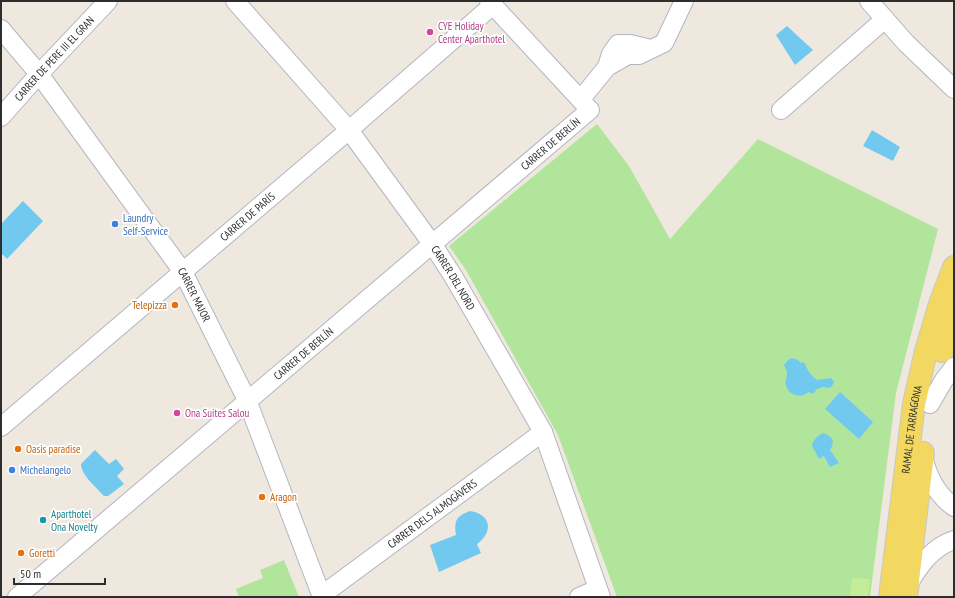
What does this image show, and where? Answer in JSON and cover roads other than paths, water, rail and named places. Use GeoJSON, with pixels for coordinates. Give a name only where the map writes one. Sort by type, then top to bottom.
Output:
{"type":"FeatureCollection","features":[{"type":"Feature","properties":{"kind":"main road","name":"RAMAL DE TARRAGONA"},"geometry":{"type":"LineString","coordinates":[[901,593],[914,404],[926,351],[941,301],[954,267]]}},
{"type":"Feature","properties":{"kind":"main road","name":"RAMAL DE TARRAGONA"},"geometry":{"type":"LineString","coordinates":[[901,593],[930,404],[941,353],[954,313]]}},
{"type":"Feature","properties":{"kind":"street","name":"CARRER DE PERE III EL GRAN"},"geometry":{"type":"LineString","coordinates":[[1,117],[39,74],[108,1]]}},
{"type":"Feature","properties":{"kind":"street","name":"CARRER DEL NORD"},"geometry":{"type":"LineString","coordinates":[[235,1],[349,130],[433,245],[453,276],[543,432],[599,593]]}},
{"type":"Feature","properties":{"kind":"street","name":"CARRER DE BERLÍN"},"geometry":{"type":"LineString","coordinates":[[17,597],[247,400],[433,245],[585,105],[607,67],[628,55],[638,55],[664,43],[684,1]]}},
{"type":"Feature","properties":{"kind":"street"},"geometry":{"type":"LineString","coordinates":[[869,1],[906,43],[954,89]]}},
{"type":"Feature","properties":{"kind":"street","name":"CARRER DE PARÍS"},"geometry":{"type":"LineString","coordinates":[[1,427],[349,130],[491,3]]}},
{"type":"Feature","properties":{"kind":"street"},"geometry":{"type":"LineString","coordinates":[[491,3],[585,105]]}},
{"type":"Feature","properties":{"kind":"street"},"geometry":{"type":"LineString","coordinates":[[781,110],[885,19]]}},
{"type":"Feature","properties":{"kind":"street","name":"CARRER MAJOR"},"geometry":{"type":"LineString","coordinates":[[1,29],[39,74],[183,272],[247,400],[322,596]]}},
{"type":"Feature","properties":{"kind":"street"},"geometry":{"type":"LineString","coordinates":[[930,404],[944,380],[954,367]]}},
{"type":"Feature","properties":{"kind":"street","name":"CARRER DELS ALMOGÀVERS"},"geometry":{"type":"LineString","coordinates":[[322,596],[543,432]]}},
{"type":"Feature","properties":{"kind":"street"},"geometry":{"type":"LineString","coordinates":[[923,457],[930,478],[938,492],[946,502],[954,507]]}},
{"type":"Feature","properties":{"kind":"street"},"geometry":{"type":"LineString","coordinates":[[901,593],[916,571],[929,556],[938,548],[954,540]]}},
{"type":"Feature","properties":{"kind":"street"},"geometry":{"type":"LineString","coordinates":[[579,597],[599,593]]}},
{"type":"Feature","properties":{"kind":"water"},"geometry":{"type":"Polygon","coordinates":[[[787,26],[813,50],[795,65],[776,35],[787,26]]]}},
{"type":"Feature","properties":{"kind":"water"},"geometry":{"type":"Polygon","coordinates":[[[872,130],[900,147],[893,161],[863,146],[872,130]]]}},
{"type":"Feature","properties":{"kind":"water"},"geometry":{"type":"Polygon","coordinates":[[[23,201],[43,221],[7,259],[1,253],[1,224],[23,201]]]}},
{"type":"Feature","properties":{"kind":"water"},"geometry":{"type":"Polygon","coordinates":[[[792,358],[801,363],[804,362],[809,372],[817,380],[831,378],[834,382],[832,386],[829,388],[823,387],[817,389],[813,394],[809,392],[799,396],[790,392],[785,384],[787,373],[784,365],[792,358]]]}},
{"type":"Feature","properties":{"kind":"water"},"geometry":{"type":"Polygon","coordinates":[[[840,392],[873,422],[859,439],[825,409],[840,392]]]}},
{"type":"Feature","properties":{"kind":"water"},"geometry":{"type":"Polygon","coordinates":[[[823,433],[831,437],[833,444],[830,450],[839,463],[830,467],[824,456],[819,459],[812,446],[816,438],[823,433]]]}},
{"type":"Feature","properties":{"kind":"water"},"geometry":{"type":"Polygon","coordinates":[[[95,450],[109,464],[116,459],[124,469],[117,476],[124,484],[108,496],[104,496],[83,472],[81,464],[95,450]]]}},
{"type":"Feature","properties":{"kind":"water"},"geometry":{"type":"Polygon","coordinates":[[[470,511],[482,516],[488,524],[486,534],[477,544],[481,553],[439,572],[430,545],[456,535],[455,526],[457,520],[459,517],[470,511]]]}},
{"type":"Feature","properties":{"kind":"place","name":"CYE Holiday Center Aparthotel"},"geometry":{"type":"Point","coordinates":[430,32]}},
{"type":"Feature","properties":{"kind":"place","name":"Laundry Self-Service"},"geometry":{"type":"Point","coordinates":[115,224]}},
{"type":"Feature","properties":{"kind":"place","name":"Telepizza"},"geometry":{"type":"Point","coordinates":[175,305]}},
{"type":"Feature","properties":{"kind":"place","name":"Ona Suites Salou"},"geometry":{"type":"Point","coordinates":[177,413]}},
{"type":"Feature","properties":{"kind":"place","name":"Oasis paradise"},"geometry":{"type":"Point","coordinates":[18,449]}},
{"type":"Feature","properties":{"kind":"place","name":"Michelangelo"},"geometry":{"type":"Point","coordinates":[12,470]}},
{"type":"Feature","properties":{"kind":"place","name":"Aragon"},"geometry":{"type":"Point","coordinates":[262,497]}},
{"type":"Feature","properties":{"kind":"place","name":"Aparthotel Ona Novelty"},"geometry":{"type":"Point","coordinates":[43,520]}},
{"type":"Feature","properties":{"kind":"place","name":"Goretti"},"geometry":{"type":"Point","coordinates":[21,553]}}]}
